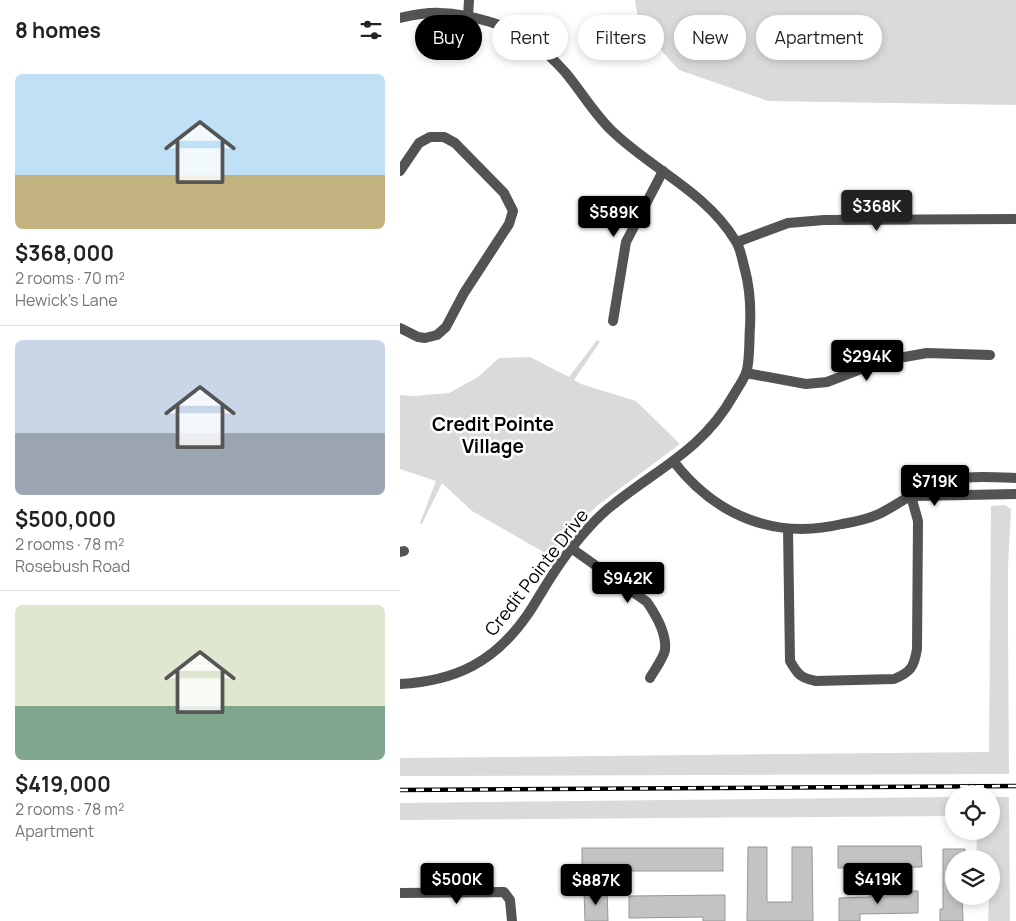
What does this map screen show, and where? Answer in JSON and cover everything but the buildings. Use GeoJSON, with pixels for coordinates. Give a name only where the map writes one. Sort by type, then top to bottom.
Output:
{"type":"FeatureCollection","features":[{"type":"Feature","properties":{"kind":"street"},"geometry":{"type":"LineString","coordinates":[[468,15],[469,0]]}},
{"type":"Feature","properties":{"kind":"street","name":"Credit Pointe Drive"},"geometry":{"type":"LineString","coordinates":[[400,18],[415,14],[441,12],[457,15]]}},
{"type":"Feature","properties":{"kind":"street","name":"Credit Pointe Drive"},"geometry":{"type":"LineString","coordinates":[[400,684],[428,682],[447,677],[480,661],[503,645],[527,616],[571,548],[590,526],[612,505],[674,462],[706,434],[725,410],[746,373],[751,309],[747,279],[737,242],[715,214],[696,196],[629,146],[610,128],[566,73],[529,39],[500,26],[482,21]]}},
{"type":"Feature","properties":{"kind":"street"},"geometry":{"type":"LineString","coordinates":[[400,171],[419,143],[430,137],[444,137],[455,143],[504,193],[513,211],[509,224],[468,286],[446,327],[437,335],[426,338],[418,337],[400,328]]}},
{"type":"Feature","properties":{"kind":"street"},"geometry":{"type":"LineString","coordinates":[[613,321],[626,242],[663,171]]}},
{"type":"Feature","properties":{"kind":"street"},"geometry":{"type":"LineString","coordinates":[[737,242],[788,223],[824,220],[1016,218]]}},
{"type":"Feature","properties":{"kind":"street"},"geometry":{"type":"LineString","coordinates":[[746,373],[806,384],[827,382],[882,361],[926,353],[990,355]]}},
{"type":"Feature","properties":{"kind":"street"},"geometry":{"type":"LineString","coordinates":[[674,462],[693,484],[719,505],[737,516],[763,526],[788,530],[824,529],[877,515],[936,483],[974,478],[1016,478]]}},
{"type":"Feature","properties":{"kind":"street"},"geometry":{"type":"LineString","coordinates":[[911,496],[1016,494]]}},
{"type":"Feature","properties":{"kind":"street"},"geometry":{"type":"LineString","coordinates":[[788,530],[790,661],[796,672],[804,678],[816,681],[894,679],[905,675],[914,665],[917,649],[918,521],[911,496]]}},
{"type":"Feature","properties":{"kind":"street"},"geometry":{"type":"LineString","coordinates":[[571,548],[647,602],[656,614],[662,630],[665,650],[650,678]]}},
{"type":"Feature","properties":{"kind":"street"},"geometry":{"type":"LineString","coordinates":[[400,893],[504,892],[510,900],[512,921]]}},
{"type":"Feature","properties":{"kind":"shaded area"},"geometry":{"type":"Polygon","coordinates":[[[635,0],[1016,0],[1016,105],[768,101],[679,70],[664,54],[664,15],[637,15],[635,0]]]}},
{"type":"Feature","properties":{"kind":"shaded area"},"geometry":{"type":"Polygon","coordinates":[[[597,340],[600,342],[574,380],[581,384],[636,401],[680,444],[598,505],[577,524],[554,558],[472,511],[442,483],[422,524],[420,523],[436,481],[400,469],[400,395],[414,396],[449,393],[478,377],[499,358],[530,357],[569,377],[597,340]]]}},
{"type":"Feature","properties":{"kind":"shaded area"},"geometry":{"type":"Polygon","coordinates":[[[1005,505],[1011,509],[1008,568],[1009,774],[400,776],[400,758],[989,752],[991,506],[1005,505]]]}},
{"type":"Feature","properties":{"kind":"shaded area"},"geometry":{"type":"Polygon","coordinates":[[[945,797],[945,816],[400,820],[400,803],[945,797]]]}},
{"type":"Feature","properties":{"kind":"shaded area"},"geometry":{"type":"Polygon","coordinates":[[[1000,797],[1009,797],[1010,921],[988,921],[989,905],[1000,905],[1000,850],[976,850],[977,840],[1000,840],[1000,797]]]}},
{"type":"Feature","properties":{"kind":"railway"},"geometry":{"type":"LineString","coordinates":[[400,790],[1016,786]]}},
{"type":"Feature","properties":{"kind":"district","name":"Credit Pointe Village"},"geometry":{"type":"Point","coordinates":[493,435]}}]}
